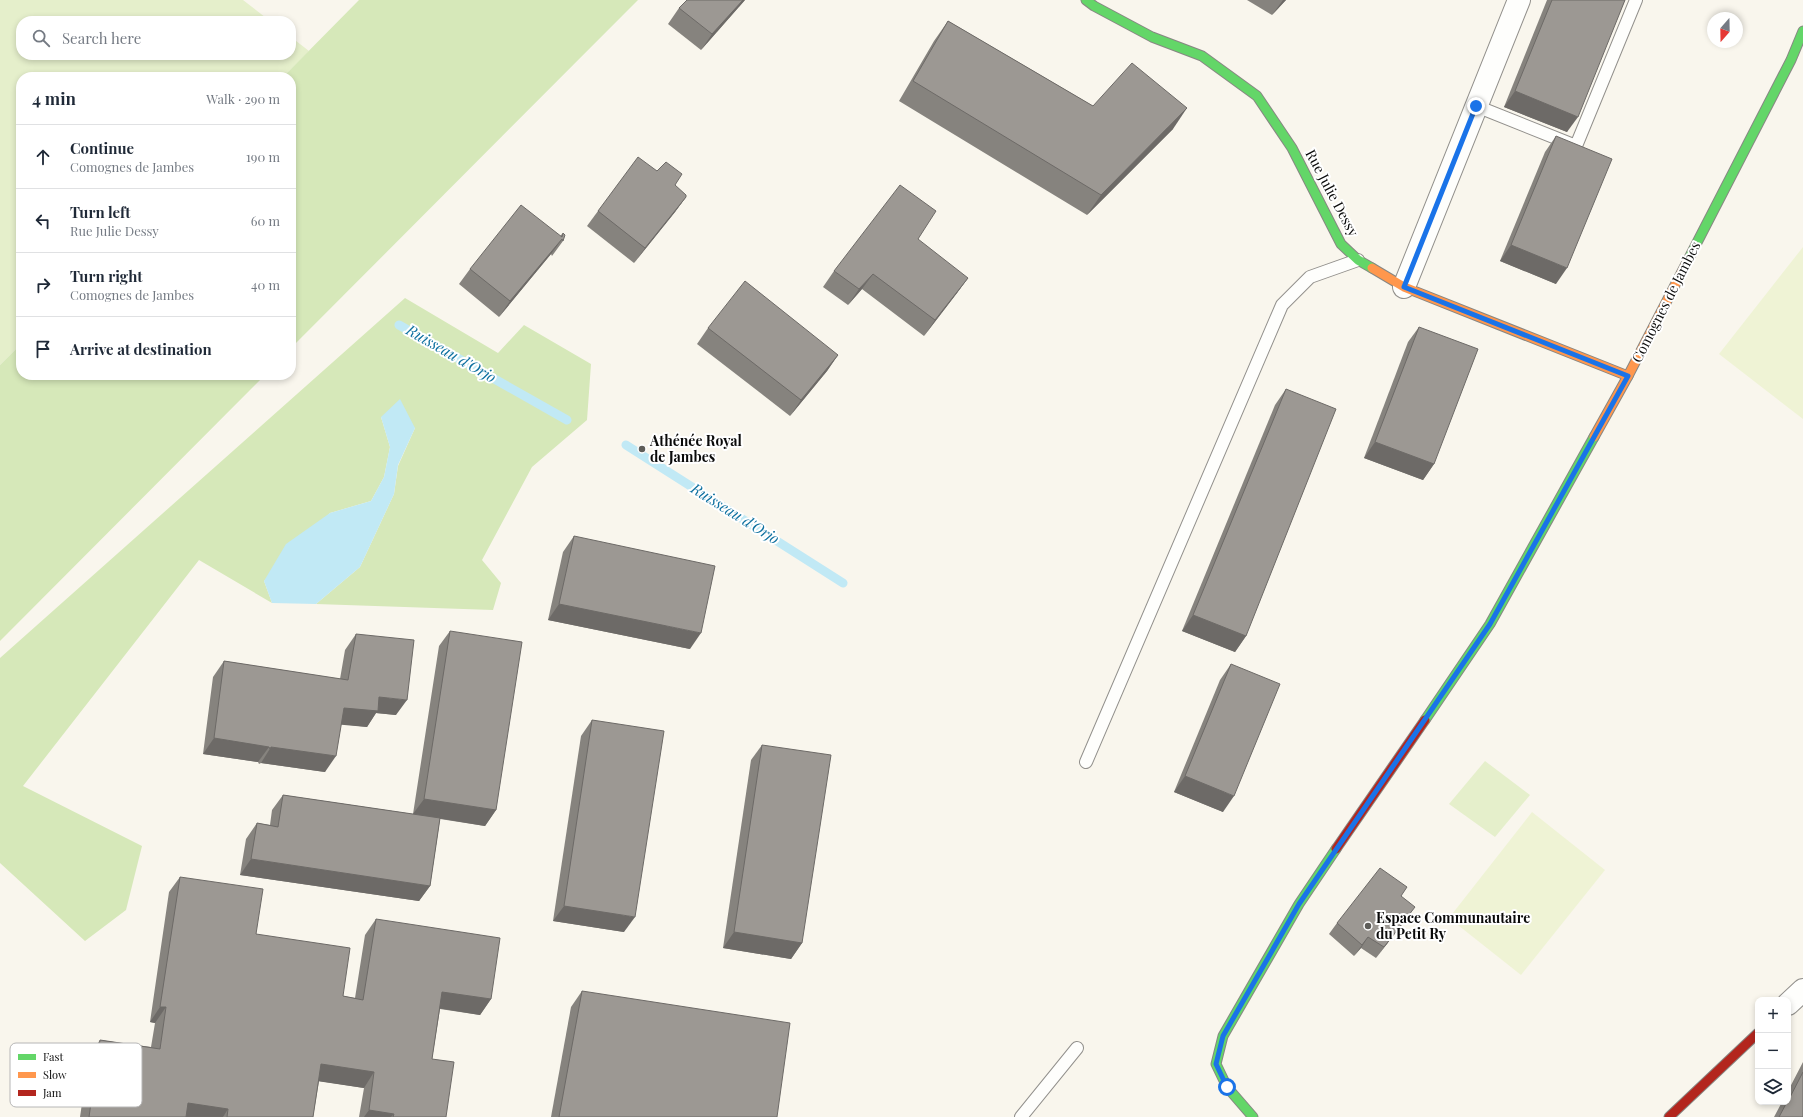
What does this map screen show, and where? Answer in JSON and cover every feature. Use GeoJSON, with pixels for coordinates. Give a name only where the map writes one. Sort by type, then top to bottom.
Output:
{"type":"FeatureCollection","features":[{"type":"Feature","properties":{"kind":"street","name":"Rue Julie Dessy"},"geometry":{"type":"LineString","coordinates":[[1086,0],[1094,6],[1152,37],[1202,56],[1257,96],[1292,148],[1341,244],[1358,260],[1404,287],[1628,376]]}},
{"type":"Feature","properties":{"kind":"street"},"geometry":{"type":"LineString","coordinates":[[1404,287],[1519,0]]}},
{"type":"Feature","properties":{"kind":"street","name":"Comognes de Jambes"},"geometry":{"type":"LineString","coordinates":[[1253,1117],[1227,1087],[1216,1064],[1223,1036],[1299,904],[1490,624],[1628,376],[1791,60],[1803,31]]}},
{"type":"Feature","properties":{"kind":"street"},"geometry":{"type":"LineString","coordinates":[[1791,1001],[1803,990]]}},
{"type":"Feature","properties":{"kind":"street"},"geometry":{"type":"LineString","coordinates":[[1670,1117],[1755,1036]]}},
{"type":"Feature","properties":{"kind":"lane"},"geometry":{"type":"LineString","coordinates":[[1476,106],[1576,146],[1636,0]]}},
{"type":"Feature","properties":{"kind":"lane"},"geometry":{"type":"LineString","coordinates":[[1086,762],[1282,305],[1310,277],[1358,260]]}},
{"type":"Feature","properties":{"kind":"lane"},"geometry":{"type":"LineString","coordinates":[[1020,1117],[1077,1048]]}},
{"type":"Feature","properties":{"kind":"green space"},"geometry":{"type":"Polygon","coordinates":[[[0,0],[243,0],[264,16],[16,16],[16,60],[296,60],[296,41],[309,51],[288,72],[16,72],[16,349],[0,365],[0,0]]]}},
{"type":"Feature","properties":{"kind":"green space"},"geometry":{"type":"Polygon","coordinates":[[[359,0],[638,0],[296,343],[296,72],[288,72],[359,0]]]}},
{"type":"Feature","properties":{"kind":"green space"},"geometry":{"type":"Polygon","coordinates":[[[1803,247],[1803,419],[1719,354],[1803,247]]]}},
{"type":"Feature","properties":{"kind":"green space"},"geometry":{"type":"Polygon","coordinates":[[[405,298],[498,353],[524,325],[591,364],[587,420],[532,467],[482,560],[501,583],[493,610],[316,604],[360,567],[394,494],[398,466],[415,428],[381,417],[390,447],[384,477],[371,501],[330,513],[264,581],[272,603],[199,560],[23,786],[142,846],[126,910],[85,941],[0,863],[0,658],[405,298]]]}},
{"type":"Feature","properties":{"kind":"green space"},"geometry":{"type":"Polygon","coordinates":[[[16,349],[16,380],[260,380],[0,641],[0,365],[16,349]]]}},
{"type":"Feature","properties":{"kind":"green space"},"geometry":{"type":"Polygon","coordinates":[[[1485,761],[1530,795],[1495,837],[1449,804],[1485,761]]]}},
{"type":"Feature","properties":{"kind":"green space"},"geometry":{"type":"Polygon","coordinates":[[[1532,812],[1605,870],[1521,975],[1449,918],[1532,812]]]}},
{"type":"Feature","properties":{"kind":"water"},"geometry":{"type":"Polygon","coordinates":[[[400,399],[415,428],[398,465],[394,494],[360,567],[316,604],[272,603],[264,581],[286,544],[330,513],[371,501],[384,477],[390,447],[381,417],[400,399]]]}},
{"type":"Feature","properties":{"kind":"building"},"geometry":{"type":"Polygon","coordinates":[[[687,0],[743,0],[712,34],[679,8],[687,0]]]}},
{"type":"Feature","properties":{"kind":"building"},"geometry":{"type":"Polygon","coordinates":[[[1552,0],[1625,0],[1578,117],[1515,91],[1552,0]]]}},
{"type":"Feature","properties":{"kind":"building"},"geometry":{"type":"Polygon","coordinates":[[[948,21],[1093,106],[1132,63],[1187,108],[1101,195],[913,81],[948,21]]]}},
{"type":"Feature","properties":{"kind":"building"},"geometry":{"type":"Polygon","coordinates":[[[1556,136],[1612,159],[1567,268],[1511,245],[1556,136]]]}},
{"type":"Feature","properties":{"kind":"building"},"geometry":{"type":"Polygon","coordinates":[[[638,157],[657,171],[666,162],[682,174],[675,185],[686,195],[686,197],[645,248],[598,211],[638,157]]]}},
{"type":"Feature","properties":{"kind":"building"},"geometry":{"type":"Polygon","coordinates":[[[900,185],[936,211],[918,239],[968,278],[935,320],[873,274],[859,289],[834,271],[900,185]]]}},
{"type":"Feature","properties":{"kind":"building"},"geometry":{"type":"Polygon","coordinates":[[[521,205],[562,237],[563,233],[565,235],[563,241],[562,239],[510,301],[470,269],[521,205]]]}},
{"type":"Feature","properties":{"kind":"building"},"geometry":{"type":"Polygon","coordinates":[[[745,281],[838,355],[801,400],[708,328],[745,281]]]}},
{"type":"Feature","properties":{"kind":"building"},"geometry":{"type":"Polygon","coordinates":[[[1419,327],[1478,349],[1434,464],[1375,442],[1419,327]]]}},
{"type":"Feature","properties":{"kind":"building"},"geometry":{"type":"Polygon","coordinates":[[[1286,389],[1336,409],[1246,636],[1193,615],[1286,389]]]}},
{"type":"Feature","properties":{"kind":"building"},"geometry":{"type":"Polygon","coordinates":[[[574,536],[715,566],[701,633],[559,604],[574,536]]]}},
{"type":"Feature","properties":{"kind":"building"},"geometry":{"type":"Polygon","coordinates":[[[450,631],[522,642],[496,810],[424,799],[450,631]]]}},
{"type":"Feature","properties":{"kind":"building"},"geometry":{"type":"Polygon","coordinates":[[[356,634],[414,640],[407,700],[379,697],[378,711],[344,708],[336,756],[271,747],[270,749],[269,747],[214,738],[224,661],[348,680],[356,634]]]}},
{"type":"Feature","properties":{"kind":"building"},"geometry":{"type":"Polygon","coordinates":[[[1231,664],[1280,684],[1234,796],[1185,776],[1231,664]]]}},
{"type":"Feature","properties":{"kind":"building"},"geometry":{"type":"Polygon","coordinates":[[[592,720],[664,731],[635,917],[564,906],[592,720]]]}},
{"type":"Feature","properties":{"kind":"building"},"geometry":{"type":"Polygon","coordinates":[[[762,745],[831,755],[802,943],[734,932],[762,745]]]}},
{"type":"Feature","properties":{"kind":"building"},"geometry":{"type":"Polygon","coordinates":[[[283,795],[440,818],[430,886],[251,859],[257,823],[278,827],[283,795]]]}},
{"type":"Feature","properties":{"kind":"building","name":"Espace Communautaire du Petit Ry"},"geometry":{"type":"Polygon","coordinates":[[[1380,868],[1407,887],[1401,896],[1415,907],[1384,947],[1368,937],[1362,945],[1337,923],[1380,868]]]}},
{"type":"Feature","properties":{"kind":"building"},"geometry":{"type":"Polygon","coordinates":[[[180,877],[263,889],[256,934],[350,948],[343,996],[363,1000],[376,919],[500,938],[491,999],[442,992],[432,1059],[454,1062],[446,1117],[393,1117],[394,1114],[369,1110],[374,1072],[321,1064],[313,1117],[227,1117],[228,1109],[188,1103],[186,1117],[89,1117],[90,1107],[142,1107],[142,1046],[160,1049],[166,1007],[160,1007],[180,877]]]}},
{"type":"Feature","properties":{"kind":"building"},"geometry":{"type":"Polygon","coordinates":[[[582,991],[790,1023],[777,1117],[559,1117],[582,991]]]}},
{"type":"Feature","properties":{"kind":"building"},"geometry":{"type":"Polygon","coordinates":[[[100,1040],[120,1043],[100,1043],[100,1040]]]}},
{"type":"Feature","properties":{"kind":"building"},"geometry":{"type":"Polygon","coordinates":[[[1803,1072],[1803,1117],[1779,1117],[1785,1105],[1791,1105],[1791,1095],[1803,1072]]]}},
{"type":"Feature","properties":{"kind":"waterway","name":"Ruisseau d'Orjo"},"geometry":{"type":"LineString","coordinates":[[399,325],[567,420]]}},
{"type":"Feature","properties":{"kind":"waterway","name":"Ruisseau d'Orjo"},"geometry":{"type":"LineString","coordinates":[[626,445],[843,583]]}},
{"type":"Feature","properties":{"kind":"traffic: fast"},"geometry":{"type":"LineString","coordinates":[[1086,0],[1094,6],[1152,37],[1202,56],[1257,96],[1292,148],[1341,244],[1358,260],[1372,268]]}},
{"type":"Feature","properties":{"kind":"traffic: fast"},"geometry":{"type":"LineString","coordinates":[[1687,262],[1791,60],[1803,31]]}},
{"type":"Feature","properties":{"kind":"traffic: fast"},"geometry":{"type":"LineString","coordinates":[[1425,720],[1490,624],[1594,437]]}},
{"type":"Feature","properties":{"kind":"traffic: fast"},"geometry":{"type":"LineString","coordinates":[[1253,1117],[1227,1087],[1216,1064],[1223,1036],[1299,904],[1336,849]]}},
{"type":"Feature","properties":{"kind":"traffic: slow"},"geometry":{"type":"LineString","coordinates":[[1594,437],[1628,376],[1687,262]]}},
{"type":"Feature","properties":{"kind":"traffic: slow"},"geometry":{"type":"LineString","coordinates":[[1372,268],[1404,287],[1628,376]]}},
{"type":"Feature","properties":{"kind":"traffic: jam"},"geometry":{"type":"LineString","coordinates":[[1336,849],[1425,720]]}},
{"type":"Feature","properties":{"kind":"traffic: jam"},"geometry":{"type":"LineString","coordinates":[[1669,1117],[1755,1036]]}},
{"type":"Feature","properties":{"kind":"place","name":"Athénée Royal de Jambes"},"geometry":{"type":"Point","coordinates":[642,449]}},
{"type":"Feature","properties":{"kind":"place","name":"Espace Communautaire du Petit Ry"},"geometry":{"type":"Point","coordinates":[1368,926]}},
{"type":"Feature","properties":{"kind":"route"},"geometry":{"type":"LineString","coordinates":[[1227,1087],[1216,1064],[1223,1036],[1299,904],[1490,624],[1628,376],[1493,324],[1404,287],[1476,106]]}}]}
